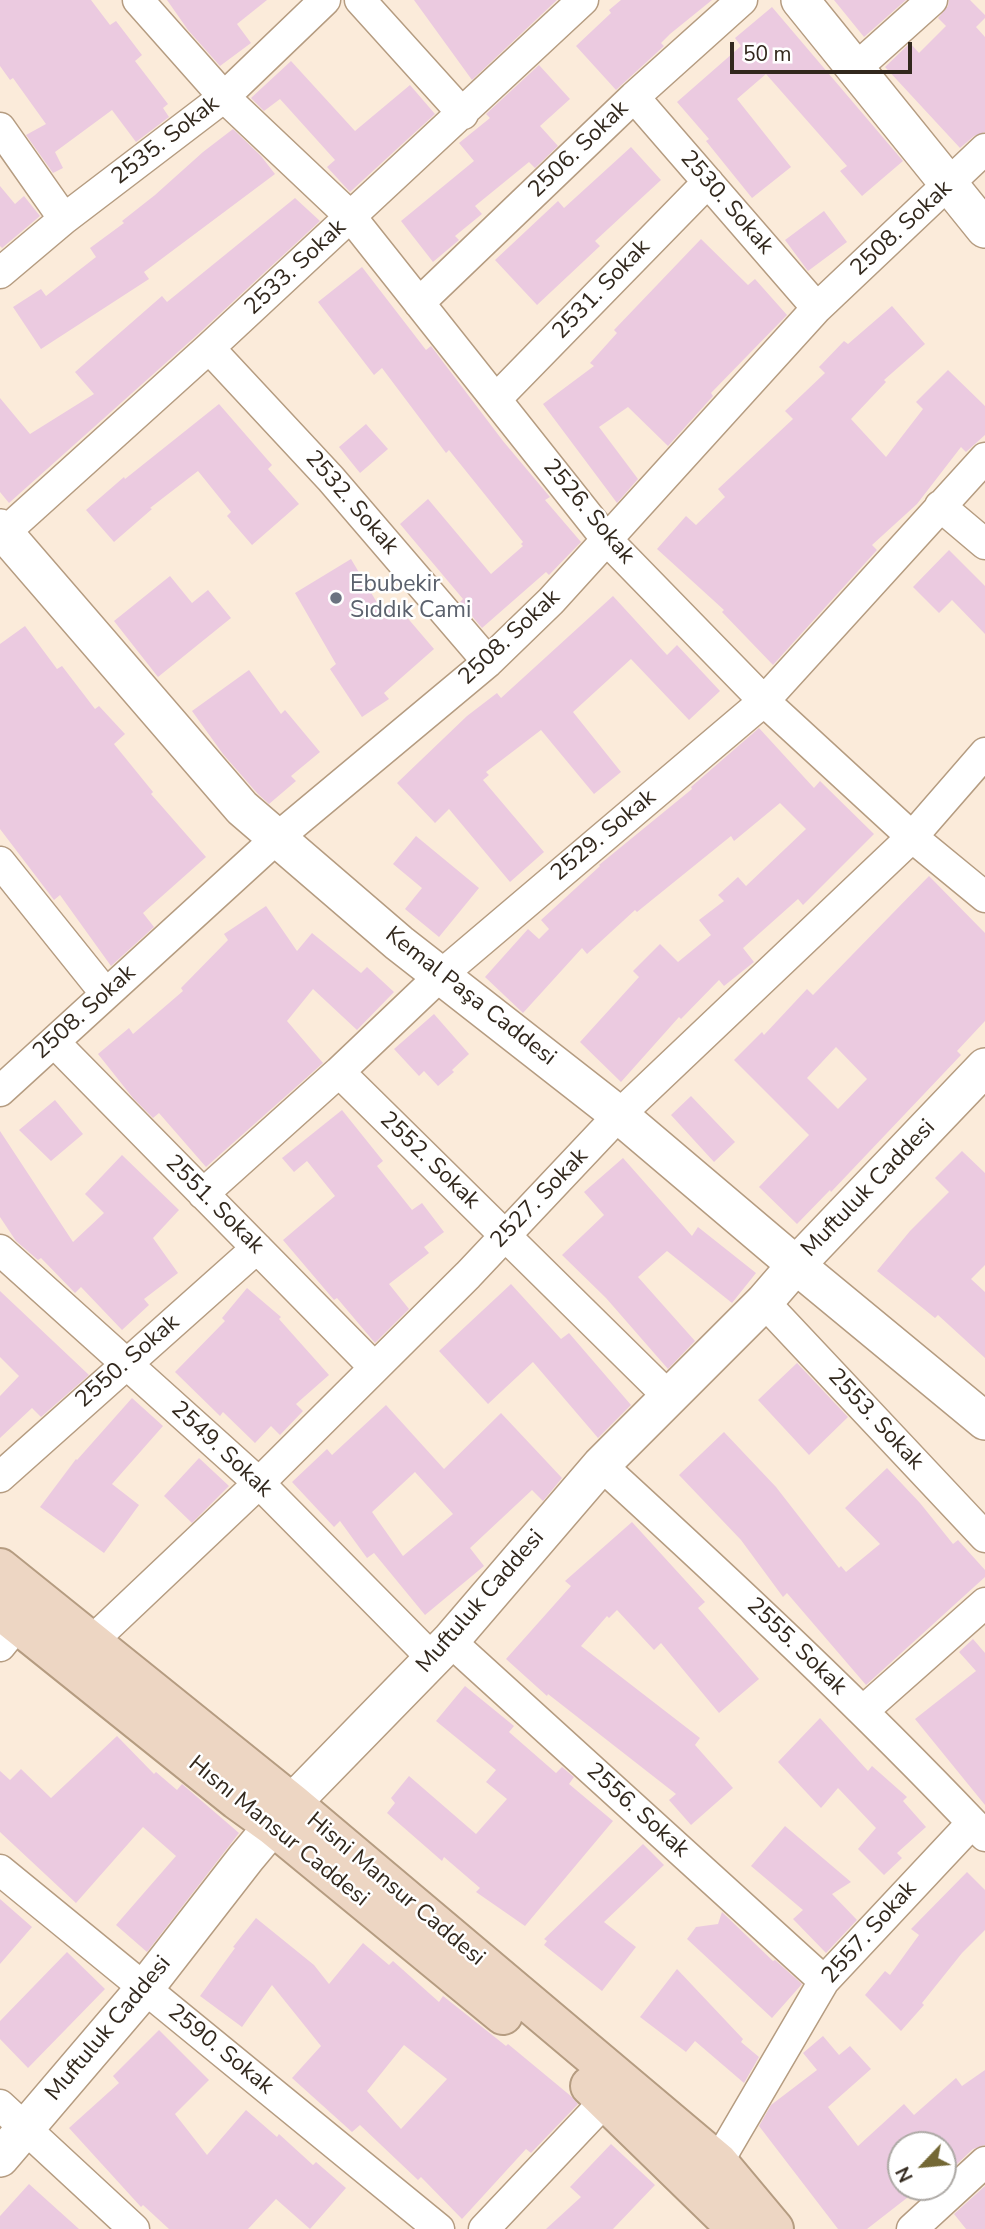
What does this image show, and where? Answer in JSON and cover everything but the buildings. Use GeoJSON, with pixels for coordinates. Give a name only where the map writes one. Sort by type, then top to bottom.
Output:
{"type":"FeatureCollection","features":[{"type":"Feature","properties":{"kind":"main road","name":"Hisni Mansur Caddesi"},"geometry":{"type":"LineString","coordinates":[[0,1568],[91,1642],[282,1814],[718,2162],[774,2229]]}},
{"type":"Feature","properties":{"kind":"main road","name":"Hısnı Mansur Caddesi"},"geometry":{"type":"LineString","coordinates":[[6,1627],[237,1800],[282,1814],[606,2099],[737,2229]]}},
{"type":"Feature","properties":{"kind":"street","name":"2526. Sokak"},"geometry":{"type":"LineString","coordinates":[[138,0],[224,97],[351,217],[608,541],[764,701],[912,837],[985,897]]}},
{"type":"Feature","properties":{"kind":"street","name":"2535. Sokak"},"geometry":{"type":"LineString","coordinates":[[0,273],[64,219],[224,97],[325,0]]}},
{"type":"Feature","properties":{"kind":"street"},"geometry":{"type":"LineString","coordinates":[[360,0],[463,114]]}},
{"type":"Feature","properties":{"kind":"street","name":"2533. Sokak"},"geometry":{"type":"LineString","coordinates":[[2,530],[209,348],[583,0]]}},
{"type":"Feature","properties":{"kind":"street","name":"2506. Sokak"},"geometry":{"type":"LineString","coordinates":[[419,303],[634,97],[742,0]]}},
{"type":"Feature","properties":{"kind":"street"},"geometry":{"type":"LineString","coordinates":[[800,0],[985,229]]}},
{"type":"Feature","properties":{"kind":"street"},"geometry":{"type":"LineString","coordinates":[[855,69],[932,0]]}},
{"type":"Feature","properties":{"kind":"street","name":"2530. Sokak"},"geometry":{"type":"LineString","coordinates":[[634,97],[817,308]]}},
{"type":"Feature","properties":{"kind":"street"},"geometry":{"type":"LineString","coordinates":[[0,128],[64,219]]}},
{"type":"Feature","properties":{"kind":"street","name":"2508. Sokak"},"geometry":{"type":"LineString","coordinates":[[0,1091],[277,838],[488,662],[608,541],[817,308],[985,149]]}},
{"type":"Feature","properties":{"kind":"street","name":"2531. Sokak"},"geometry":{"type":"LineString","coordinates":[[496,399],[708,182]]}},
{"type":"Feature","properties":{"kind":"street","name":"2532. Sokak"},"geometry":{"type":"LineString","coordinates":[[209,348],[331,479],[488,662]]}},
{"type":"Feature","properties":{"kind":"street","name":"2529. Sokak"},"geometry":{"type":"LineString","coordinates":[[203,1194],[339,1072],[441,975],[764,701],[985,458]]}},
{"type":"Feature","properties":{"kind":"street"},"geometry":{"type":"LineString","coordinates":[[940,506],[985,544]]}},
{"type":"Feature","properties":{"kind":"street","name":"Kemal Paşa Caddesi"},"geometry":{"type":"LineString","coordinates":[[2,530],[242,808],[399,943],[619,1115],[985,1421]]}},
{"type":"Feature","properties":{"kind":"street","name":"2527. Sokak"},"geometry":{"type":"LineString","coordinates":[[91,1642],[258,1483],[505,1235],[619,1115],[912,837],[985,753]]}},
{"type":"Feature","properties":{"kind":"street"},"geometry":{"type":"LineString","coordinates":[[0,862],[106,994]]}},
{"type":"Feature","properties":{"kind":"street","name":"2551. Sokak"},"geometry":{"type":"LineString","coordinates":[[54,1041],[374,1367]]}},
{"type":"Feature","properties":{"kind":"street","name":"Muftuluk Caddesi"},"geometry":{"type":"LineString","coordinates":[[0,2158],[13,2117],[145,1988],[282,1814],[442,1650],[601,1465],[764,1302],[985,1067]]}},
{"type":"Feature","properties":{"kind":"street","name":"2552. Sokak"},"geometry":{"type":"LineString","coordinates":[[339,1072],[669,1397]]}},
{"type":"Feature","properties":{"kind":"street","name":"2550. Sokak"},"geometry":{"type":"LineString","coordinates":[[0,1477],[257,1248]]}},
{"type":"Feature","properties":{"kind":"street","name":"2549. Sokak"},"geometry":{"type":"LineString","coordinates":[[0,1250],[442,1650]]}},
{"type":"Feature","properties":{"kind":"street","name":"2553. Sokak"},"geometry":{"type":"LineString","coordinates":[[764,1302],[985,1537]]}},
{"type":"Feature","properties":{"kind":"street","name":"2555. Sokak"},"geometry":{"type":"LineString","coordinates":[[601,1465],[782,1632],[979,1829]]}},
{"type":"Feature","properties":{"kind":"street"},"geometry":{"type":"LineString","coordinates":[[863,1711],[985,1603]]}},
{"type":"Feature","properties":{"kind":"street","name":"2556. Sokak"},"geometry":{"type":"LineString","coordinates":[[442,1650],[824,1981]]}},
{"type":"Feature","properties":{"kind":"street","name":"2557. Sokak"},"geometry":{"type":"LineString","coordinates":[[718,2162],[824,1981],[979,1829]]}},
{"type":"Feature","properties":{"kind":"street","name":"2590. Sokak"},"geometry":{"type":"LineString","coordinates":[[0,1870],[439,2229]]}},
{"type":"Feature","properties":{"kind":"street"},"geometry":{"type":"LineString","coordinates":[[485,2229],[606,2099]]}},
{"type":"Feature","properties":{"kind":"street"},"geometry":{"type":"LineString","coordinates":[[13,2117],[134,2229]]}},
{"type":"Feature","properties":{"kind":"street"},"geometry":{"type":"LineString","coordinates":[[912,2229],[985,2162]]}},
{"type":"Feature","properties":{"kind":"place","name":"Ebubekir Sıddık Cami"},"geometry":{"type":"Point","coordinates":[336,598]}}]}
